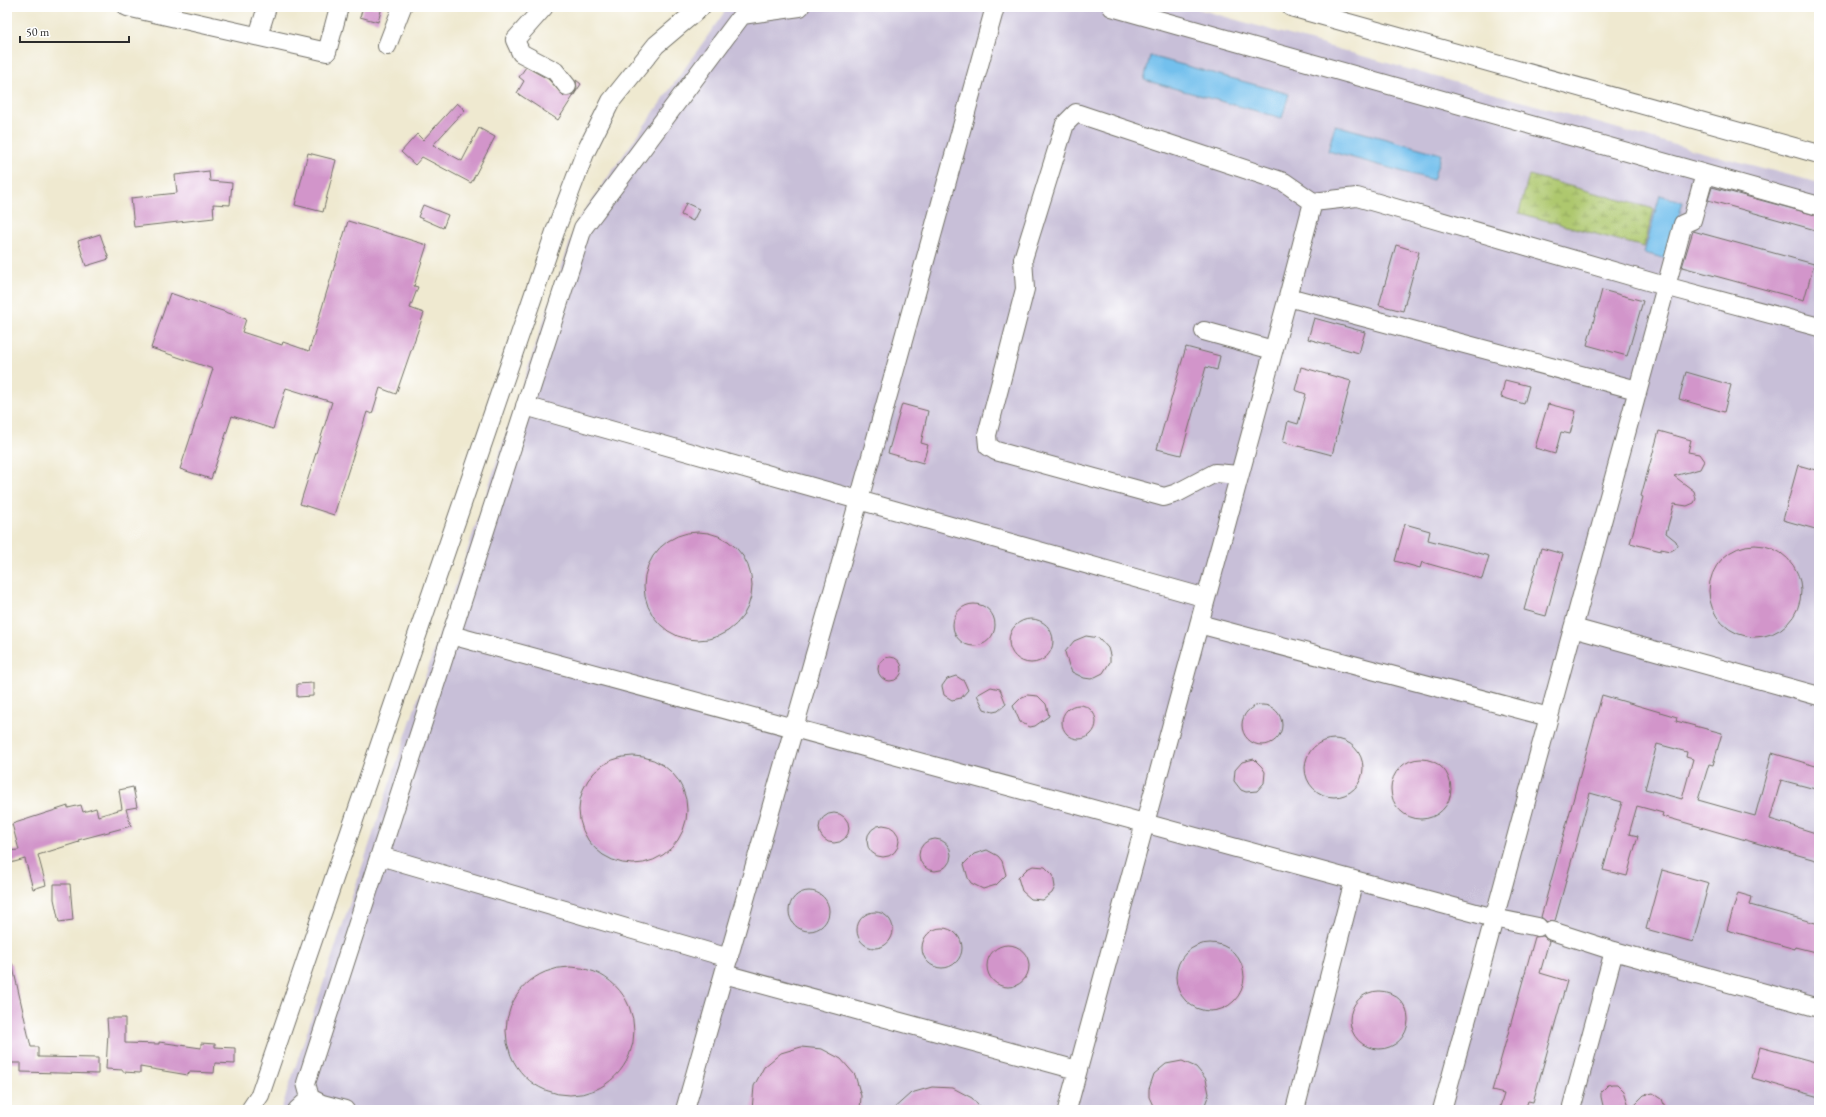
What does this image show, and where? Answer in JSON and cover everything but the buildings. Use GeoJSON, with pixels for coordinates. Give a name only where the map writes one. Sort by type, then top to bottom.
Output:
{"type":"FeatureCollection","features":[{"type":"Feature","properties":{"kind":"street"},"geometry":{"type":"LineString","coordinates":[[127,7],[327,52],[339,7]]}},
{"type":"Feature","properties":{"kind":"street"},"geometry":{"type":"LineString","coordinates":[[258,36],[267,7]]}},
{"type":"Feature","properties":{"kind":"street"},"geometry":{"type":"LineString","coordinates":[[387,46],[402,7]]}},
{"type":"Feature","properties":{"kind":"street"},"geometry":{"type":"LineString","coordinates":[[544,7],[515,40],[521,53],[555,71],[567,86]]}},
{"type":"Feature","properties":{"kind":"street"},"geometry":{"type":"LineString","coordinates":[[250,1110],[260,1095],[548,252],[585,153],[611,101],[656,45],[701,7]]}},
{"type":"Feature","properties":{"kind":"street"},"geometry":{"type":"LineString","coordinates":[[346,1110],[322,1104],[310,1098],[306,1083],[583,228],[742,15],[800,7]]}},
{"type":"Feature","properties":{"kind":"street"},"geometry":{"type":"LineString","coordinates":[[685,1110],[859,500],[995,7]]}},
{"type":"Feature","properties":{"kind":"street"},"geometry":{"type":"LineString","coordinates":[[1112,7],[1819,206]]}},
{"type":"Feature","properties":{"kind":"street"},"geometry":{"type":"LineString","coordinates":[[1291,7],[1819,154]]}},
{"type":"Feature","properties":{"kind":"street"},"geometry":{"type":"LineString","coordinates":[[1239,475],[1215,473],[1177,493],[1164,497],[996,451],[988,446],[987,435],[1025,289],[1023,259],[1065,124],[1076,114],[1284,182],[1313,202],[1357,197],[1665,286],[1818,324]]}},
{"type":"Feature","properties":{"kind":"street"},"geometry":{"type":"LineString","coordinates":[[1442,1110],[1665,286],[1683,224],[1692,220],[1705,174]]}},
{"type":"Feature","properties":{"kind":"street"},"geometry":{"type":"LineString","coordinates":[[1067,1110],[1313,202]]}},
{"type":"Feature","properties":{"kind":"street"},"geometry":{"type":"LineString","coordinates":[[1288,297],[1637,390]]}},
{"type":"Feature","properties":{"kind":"street"},"geometry":{"type":"LineString","coordinates":[[1204,331],[1273,350]]}},
{"type":"Feature","properties":{"kind":"street"},"geometry":{"type":"LineString","coordinates":[[525,406],[1206,598]]}},
{"type":"Feature","properties":{"kind":"street"},"geometry":{"type":"LineString","coordinates":[[1199,624],[1549,717]]}},
{"type":"Feature","properties":{"kind":"street"},"geometry":{"type":"LineString","coordinates":[[1573,628],[1819,696]]}},
{"type":"Feature","properties":{"kind":"street"},"geometry":{"type":"LineString","coordinates":[[451,635],[1494,918],[1545,929],[1614,951],[1819,1008]]}},
{"type":"Feature","properties":{"kind":"street"},"geometry":{"type":"LineString","coordinates":[[380,856],[726,966],[1077,1070]]}},
{"type":"Feature","properties":{"kind":"street"},"geometry":{"type":"LineString","coordinates":[[1295,1110],[1354,880]]}},
{"type":"Feature","properties":{"kind":"street"},"geometry":{"type":"LineString","coordinates":[[1572,1106],[1614,951]]}},
{"type":"Feature","properties":{"kind":"street"},"geometry":{"type":"LineString","coordinates":[[297,1110],[310,1098]]}},
{"type":"Feature","properties":{"kind":"shaded area"},"geometry":{"type":"Polygon","coordinates":[[[728,7],[1191,7],[1668,143],[1819,183],[1819,1110],[281,1110],[577,221],[728,7]]]}},
{"type":"Feature","properties":{"kind":"green space"},"geometry":{"type":"Polygon","coordinates":[[[1529,175],[1654,209],[1644,247],[1519,213],[1529,175]]]}},
{"type":"Feature","properties":{"kind":"water"},"geometry":{"type":"Polygon","coordinates":[[[1150,56],[1289,94],[1282,118],[1144,80],[1150,56]]]}},
{"type":"Feature","properties":{"kind":"water"},"geometry":{"type":"Polygon","coordinates":[[[1335,125],[1441,154],[1433,180],[1328,151],[1335,125]]]}},
{"type":"Feature","properties":{"kind":"water"},"geometry":{"type":"Polygon","coordinates":[[[1660,195],[1683,202],[1667,259],[1644,253],[1660,195]]]}}]}
